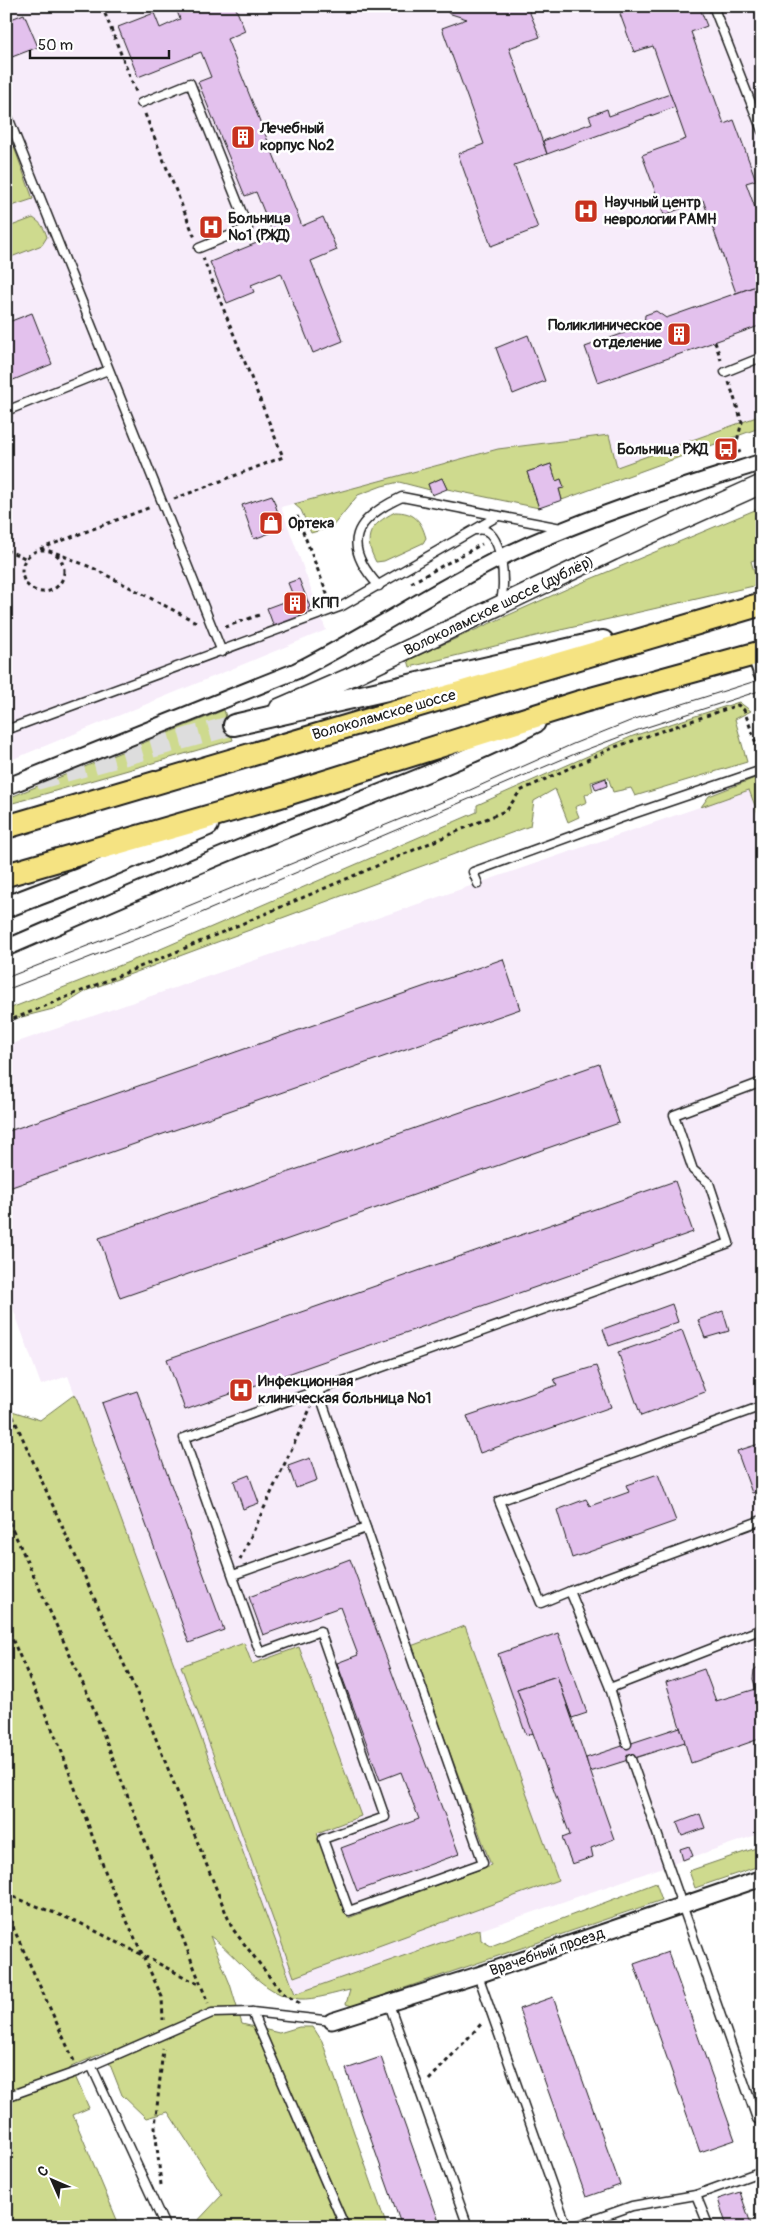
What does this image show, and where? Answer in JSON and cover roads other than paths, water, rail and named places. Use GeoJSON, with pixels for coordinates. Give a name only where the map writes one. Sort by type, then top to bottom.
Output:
{"type":"FeatureCollection","features":[{"type":"Feature","properties":{"kind":"main road"},"geometry":{"type":"LineString","coordinates":[[234,725],[756,606]]}},
{"type":"Feature","properties":{"kind":"main road","name":"Волоколамское шоссе"},"geometry":{"type":"LineString","coordinates":[[6,827],[756,606]]}},
{"type":"Feature","properties":{"kind":"main road"},"geometry":{"type":"LineString","coordinates":[[6,875],[277,797],[580,702],[759,660]]}},
{"type":"Feature","properties":{"kind":"main road"},"geometry":{"type":"LineString","coordinates":[[6,907],[82,878],[277,797]]}},
{"type":"Feature","properties":{"kind":"street"},"geometry":{"type":"LineString","coordinates":[[6,787],[296,670],[342,648],[420,602],[501,558],[565,528],[762,462]]}},
{"type":"Feature","properties":{"kind":"street","name":"Волоколамское шоссе (дублёр)"},"geometry":{"type":"LineString","coordinates":[[234,725],[296,702],[762,484]]}},
{"type":"Feature","properties":{"kind":"street"},"geometry":{"type":"LineString","coordinates":[[6,948],[258,841],[401,786],[487,749],[580,702]]}},
{"type":"Feature","properties":{"kind":"street","name":"Врачебный проезд"},"geometry":{"type":"LineString","coordinates":[[332,2021],[478,1975],[762,1878]]}},
{"type":"Feature","properties":{"kind":"lane"},"geometry":{"type":"LineString","coordinates":[[713,6],[762,131]]}},
{"type":"Feature","properties":{"kind":"lane"},"geometry":{"type":"LineString","coordinates":[[141,103],[190,83],[248,228],[199,248]]}},
{"type":"Feature","properties":{"kind":"lane"},"geometry":{"type":"LineString","coordinates":[[6,112],[222,652]]}},
{"type":"Feature","properties":{"kind":"lane"},"geometry":{"type":"LineString","coordinates":[[725,372],[762,357]]}},
{"type":"Feature","properties":{"kind":"lane"},"geometry":{"type":"LineString","coordinates":[[6,411],[108,370]]}},
{"type":"Feature","properties":{"kind":"lane"},"geometry":{"type":"LineString","coordinates":[[380,586],[365,570],[359,558],[356,541],[364,521],[380,507],[402,497],[565,528]]}},
{"type":"Feature","properties":{"kind":"lane"},"geometry":{"type":"LineString","coordinates":[[6,730],[334,610],[380,586],[498,516]]}},
{"type":"Feature","properties":{"kind":"lane"},"geometry":{"type":"LineString","coordinates":[[473,531],[484,528],[490,531],[498,546],[504,594],[498,606]]}},
{"type":"Feature","properties":{"kind":"lane"},"geometry":{"type":"LineString","coordinates":[[478,884],[473,872],[621,818],[762,770]]}},
{"type":"Feature","properties":{"kind":"lane"},"geometry":{"type":"LineString","coordinates":[[318,1390],[483,1863],[349,1911],[323,1839],[385,1817],[320,1632],[260,1653],[184,1438],[550,1305],[729,1243],[708,1183],[693,1170],[674,1115],[762,1082]]}},
{"type":"Feature","properties":{"kind":"lane"},"geometry":{"type":"LineString","coordinates":[[762,1406],[499,1501],[541,1603],[762,1520]]}},
{"type":"Feature","properties":{"kind":"lane"},"geometry":{"type":"LineString","coordinates":[[233,1575],[366,1528]]}},
{"type":"Feature","properties":{"kind":"lane"},"geometry":{"type":"LineString","coordinates":[[570,1591],[610,1688],[626,1744]]}},
{"type":"Feature","properties":{"kind":"lane"},"geometry":{"type":"LineString","coordinates":[[610,1688],[762,1629]]}},
{"type":"Feature","properties":{"kind":"lane"},"geometry":{"type":"LineString","coordinates":[[631,1759],[757,2119]]}},
{"type":"Feature","properties":{"kind":"lane"},"geometry":{"type":"LineString","coordinates":[[478,1975],[567,2227]]}},
{"type":"Feature","properties":{"kind":"lane"},"geometry":{"type":"LineString","coordinates":[[389,2004],[468,2227]]}},
{"type":"Feature","properties":{"kind":"lane"},"geometry":{"type":"LineString","coordinates":[[6,2097],[79,2070],[212,2013],[252,2012],[332,2021]]}},
{"type":"Feature","properties":{"kind":"lane"},"geometry":{"type":"LineString","coordinates":[[252,2012],[345,2227]]}},
{"type":"Feature","properties":{"kind":"lane"},"geometry":{"type":"LineString","coordinates":[[91,2065],[165,2226]]}},
{"type":"Feature","properties":{"kind":"lane"},"geometry":{"type":"LineString","coordinates":[[573,2227],[632,2206],[696,2195],[762,2171]]}},
{"type":"Feature","properties":{"kind":"lane"},"geometry":{"type":"LineString","coordinates":[[696,2195],[709,2227]]}},
{"type":"Feature","properties":{"kind":"tunnel"},"geometry":{"type":"LineString","coordinates":[[36,780],[234,725]]}},
{"type":"Feature","properties":{"kind":"tram line"},"geometry":{"type":"LineString","coordinates":[[6,978],[176,911],[459,795],[573,744],[635,719],[762,679]]}},
{"type":"Feature","properties":{"kind":"tram line"},"geometry":{"type":"LineString","coordinates":[[6,990],[180,922],[577,753],[638,730],[762,690]]}},
{"type":"Feature","properties":{"kind":"place","name":"Лечебный корпус №2"},"geometry":{"type":"Point","coordinates":[243,137]}},
{"type":"Feature","properties":{"kind":"place","name":"Научный центр неврологии РАМН"},"geometry":{"type":"Point","coordinates":[586,211]}},
{"type":"Feature","properties":{"kind":"place","name":"Больница №1 (РЖД)"},"geometry":{"type":"Point","coordinates":[211,227]}},
{"type":"Feature","properties":{"kind":"place","name":"Поликлиническое отделение"},"geometry":{"type":"Point","coordinates":[679,334]}},
{"type":"Feature","properties":{"kind":"place","name":"Больница РЖД"},"geometry":{"type":"Point","coordinates":[726,449]}},
{"type":"Feature","properties":{"kind":"place","name":"Ортека"},"geometry":{"type":"Point","coordinates":[271,523]}},
{"type":"Feature","properties":{"kind":"place","name":"КПП"},"geometry":{"type":"Point","coordinates":[295,603]}},
{"type":"Feature","properties":{"kind":"place","name":"Инфекционная клиническая больница №1"},"geometry":{"type":"Point","coordinates":[241,1390]}}]}
